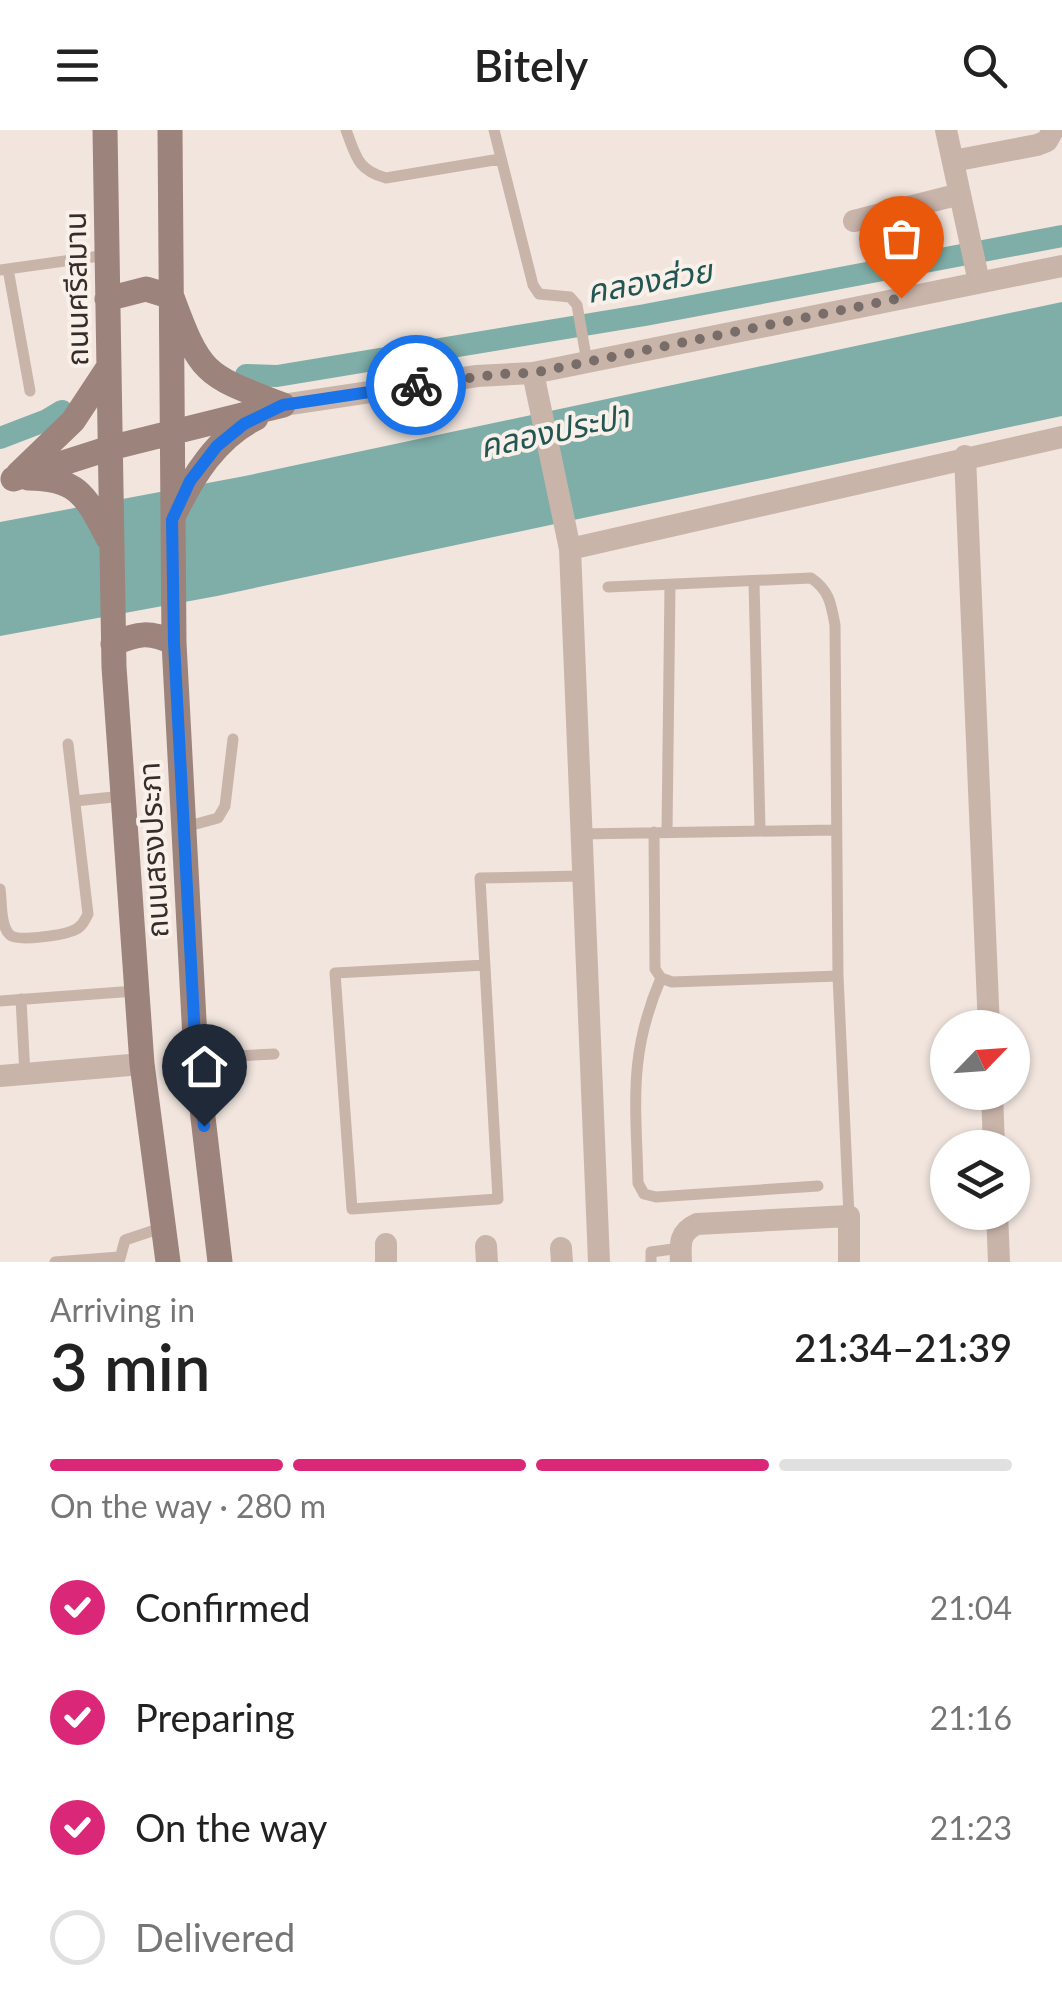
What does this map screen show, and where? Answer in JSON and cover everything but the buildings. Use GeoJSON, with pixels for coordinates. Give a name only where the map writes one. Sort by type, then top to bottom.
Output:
{"type":"FeatureCollection","features":[{"type":"Feature","properties":{"kind":"main road","name":"ถนนศรีสมาน"},"geometry":{"type":"LineString","coordinates":[[105,130],[110,448]]}},
{"type":"Feature","properties":{"kind":"main road"},"geometry":{"type":"LineString","coordinates":[[170,130],[170,434]]}},
{"type":"Feature","properties":{"kind":"main road"},"geometry":{"type":"LineString","coordinates":[[108,300],[146,289],[172,297]]}},
{"type":"Feature","properties":{"kind":"main road"},"geometry":{"type":"LineString","coordinates":[[172,297],[193,354],[215,377],[283,405]]}},
{"type":"Feature","properties":{"kind":"main road"},"geometry":{"type":"LineString","coordinates":[[13,478],[73,421],[108,368]]}},
{"type":"Feature","properties":{"kind":"main road"},"geometry":{"type":"LineString","coordinates":[[13,478],[110,448],[283,405]]}},
{"type":"Feature","properties":{"kind":"main road"},"geometry":{"type":"LineString","coordinates":[[181,482],[244,424],[283,405]]}},
{"type":"Feature","properties":{"kind":"main road","name":"ถนนสรงประภา"},"geometry":{"type":"LineString","coordinates":[[170,434],[181,482],[172,520],[173,610],[196,1058],[220,1262]]}},
{"type":"Feature","properties":{"kind":"main road"},"geometry":{"type":"LineString","coordinates":[[13,478],[58,478],[99,497],[110,448]]}},
{"type":"Feature","properties":{"kind":"main road","name":"ถนนสรงประภา"},"geometry":{"type":"LineString","coordinates":[[99,497],[111,544],[113,632],[142,1064],[168,1262]]}},
{"type":"Feature","properties":{"kind":"main road"},"geometry":{"type":"LineString","coordinates":[[113,632],[152,632],[174,643]]}},
{"type":"Feature","properties":{"kind":"street"},"geometry":{"type":"LineString","coordinates":[[946,130],[977,275]]}},
{"type":"Feature","properties":{"kind":"street"},"geometry":{"type":"LineString","coordinates":[[953,162],[1037,145],[1047,141],[1053,130]]}},
{"type":"Feature","properties":{"kind":"street"},"geometry":{"type":"LineString","coordinates":[[854,221],[960,194]]}},
{"type":"Feature","properties":{"kind":"street"},"geometry":{"type":"LineString","coordinates":[[283,405],[477,376],[533,373],[586,351],[977,275],[1062,266]]}},
{"type":"Feature","properties":{"kind":"street"},"geometry":{"type":"LineString","coordinates":[[533,373],[570,550],[598,1262]]}},
{"type":"Feature","properties":{"kind":"street"},"geometry":{"type":"LineString","coordinates":[[570,550],[1062,436]]}},
{"type":"Feature","properties":{"kind":"street"},"geometry":{"type":"LineString","coordinates":[[965,456],[988,1010]]}},
{"type":"Feature","properties":{"kind":"street"},"geometry":{"type":"LineString","coordinates":[[0,1076],[142,1064]]}},
{"type":"Feature","properties":{"kind":"street"},"geometry":{"type":"LineString","coordinates":[[681,1255],[684,1232],[697,1224],[848,1216],[850,1262]]}},
{"type":"Feature","properties":{"kind":"street"},"geometry":{"type":"LineString","coordinates":[[998,1230],[999,1262]]}},
{"type":"Feature","properties":{"kind":"lane"},"geometry":{"type":"LineString","coordinates":[[346,130],[368,173],[386,178],[500,159]]}},
{"type":"Feature","properties":{"kind":"lane"},"geometry":{"type":"LineString","coordinates":[[494,130],[533,285],[539,294],[570,297],[580,318],[586,351]]}},
{"type":"Feature","properties":{"kind":"lane"},"geometry":{"type":"LineString","coordinates":[[30,391],[4,269],[107,255]]}},
{"type":"Feature","properties":{"kind":"lane"},"geometry":{"type":"LineString","coordinates":[[608,587],[811,578],[824,587],[831,602],[835,624],[838,976],[848,1216]]}},
{"type":"Feature","properties":{"kind":"lane"},"geometry":{"type":"LineString","coordinates":[[754,582],[760,829]]}},
{"type":"Feature","properties":{"kind":"lane"},"geometry":{"type":"LineString","coordinates":[[670,585],[654,969],[672,982],[838,976]]}},
{"type":"Feature","properties":{"kind":"lane"},"geometry":{"type":"LineString","coordinates":[[184,827],[218,818],[225,806],[233,739]]}},
{"type":"Feature","properties":{"kind":"lane"},"geometry":{"type":"LineString","coordinates":[[0,889],[5,926],[18,939],[70,932],[82,925],[88,914],[68,744]]}},
{"type":"Feature","properties":{"kind":"lane"},"geometry":{"type":"LineString","coordinates":[[75,801],[123,796]]}},
{"type":"Feature","properties":{"kind":"lane"},"geometry":{"type":"LineString","coordinates":[[579,834],[835,830]]}},
{"type":"Feature","properties":{"kind":"lane"},"geometry":{"type":"LineString","coordinates":[[485,965],[335,973],[352,1209],[498,1199],[485,965],[480,878],[580,876]]}},
{"type":"Feature","properties":{"kind":"lane"},"geometry":{"type":"LineString","coordinates":[[662,978],[644,1018],[635,1066],[638,1183],[644,1194],[656,1197],[818,1186]]}},
{"type":"Feature","properties":{"kind":"lane"},"geometry":{"type":"LineString","coordinates":[[0,1001],[137,991]]}},
{"type":"Feature","properties":{"kind":"lane"},"geometry":{"type":"LineString","coordinates":[[21,999],[25,1074]]}},
{"type":"Feature","properties":{"kind":"lane"},"geometry":{"type":"LineString","coordinates":[[196,1058],[274,1054]]}},
{"type":"Feature","properties":{"kind":"lane"},"geometry":{"type":"LineString","coordinates":[[55,1262],[119,1259],[125,1240],[164,1228]]}},
{"type":"Feature","properties":{"kind":"lane"},"geometry":{"type":"LineString","coordinates":[[652,1262],[651,1252],[681,1255]]}},
{"type":"Feature","properties":{"kind":"water","name":"คลองประปา"},"geometry":{"type":"Polygon","coordinates":[[[1062,302],[1062,416],[217,596],[0,636],[0,522],[245,476],[1062,302]]]}},
{"type":"Feature","properties":{"kind":"waterway","name":"คลองส่วย"},"geometry":{"type":"LineString","coordinates":[[246,375],[277,376],[645,315],[1062,236]]}},
{"type":"Feature","properties":{"kind":"waterway","name":"คลองส่วย"},"geometry":{"type":"LineString","coordinates":[[0,438],[62,411]]}},
{"type":"Feature","properties":{"kind":"way so far"},"geometry":{"type":"LineString","coordinates":[[416,385],[533,373],[901,298]]}},
{"type":"Feature","properties":{"kind":"route"},"geometry":{"type":"LineString","coordinates":[[204,1126],[196,1058],[174,643],[172,520],[190,481],[217,446],[244,424],[283,405],[416,385]]}}]}
